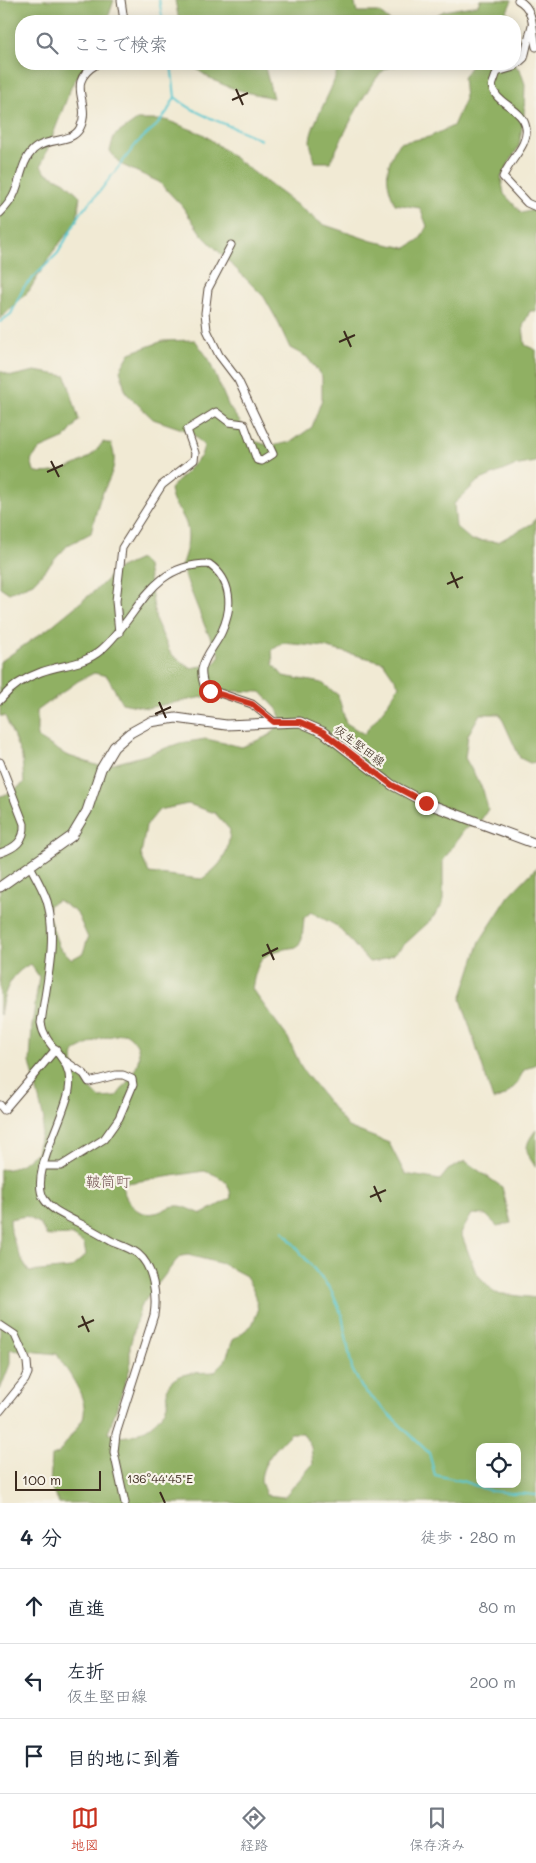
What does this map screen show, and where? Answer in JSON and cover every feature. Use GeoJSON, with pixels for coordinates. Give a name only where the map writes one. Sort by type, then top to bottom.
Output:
{"type":"FeatureCollection","features":[{"type":"Feature","properties":{"kind":"main road","name":"仮生堅田線"},"geometry":{"type":"LineString","coordinates":[[0,887],[72,836],[82,823],[107,757],[114,747],[130,733],[150,722],[176,718],[226,725],[300,722],[323,732],[392,785],[426,803],[536,844]]}},
{"type":"Feature","properties":{"kind":"street"},"geometry":{"type":"LineString","coordinates":[[121,0],[123,15]]}},
{"type":"Feature","properties":{"kind":"street"},"geometry":{"type":"LineString","coordinates":[[518,0],[528,8],[536,47]]}},
{"type":"Feature","properties":{"kind":"street"},"geometry":{"type":"LineString","coordinates":[[521,61],[525,57],[532,25]]}},
{"type":"Feature","properties":{"kind":"street"},"geometry":{"type":"LineString","coordinates":[[0,213],[15,192],[24,163],[32,151],[52,140],[71,137],[79,130],[83,115],[80,81],[82,74],[88,70]]}},
{"type":"Feature","properties":{"kind":"street"},"geometry":{"type":"LineString","coordinates":[[504,70],[497,72],[492,86],[497,96],[517,112],[526,127],[526,137],[503,177],[527,202],[536,207]]}},
{"type":"Feature","properties":{"kind":"street"},"geometry":{"type":"LineString","coordinates":[[119,633],[116,601],[122,548],[162,485],[194,460],[195,453],[187,430],[216,412],[230,422],[244,424],[257,460],[262,461],[273,454],[238,380],[219,355],[207,330],[204,313],[208,290],[231,245]]}},
{"type":"Feature","properties":{"kind":"street"},"geometry":{"type":"LineString","coordinates":[[0,700],[23,680],[42,672],[73,665],[88,659],[119,633],[153,585],[165,576],[188,566],[210,564],[219,571],[227,587],[229,611],[223,630],[207,653],[201,671],[205,688],[252,704],[274,722]]}},
{"type":"Feature","properties":{"kind":"street"},"geometry":{"type":"LineString","coordinates":[[0,762],[24,824],[25,832],[21,841],[16,846],[0,852]]}},
{"type":"Feature","properties":{"kind":"street"},"geometry":{"type":"LineString","coordinates":[[30,866],[48,904],[50,945],[41,1023],[42,1031],[65,1060],[84,1074],[89,1082],[123,1074],[132,1079],[133,1085],[119,1118],[104,1139],[61,1166],[43,1166]]}},
{"type":"Feature","properties":{"kind":"street"},"geometry":{"type":"LineString","coordinates":[[0,1105],[4,1110],[56,1049]]}},
{"type":"Feature","properties":{"kind":"street"},"geometry":{"type":"LineString","coordinates":[[65,1060],[70,1077],[70,1090],[40,1176],[43,1198],[55,1210],[140,1255],[150,1276],[156,1303],[154,1315],[116,1434],[114,1452],[125,1503]]}},
{"type":"Feature","properties":{"kind":"street"},"geometry":{"type":"LineString","coordinates":[[0,1325],[16,1335],[28,1362],[28,1373],[25,1380],[0,1411]]}},
{"type":"Feature","properties":{"kind":"green space"},"geometry":{"type":"Polygon","coordinates":[[[0,0],[114,0],[109,15],[15,15],[15,70],[82,70],[72,85],[41,166],[45,172],[65,182],[80,196],[77,221],[52,253],[29,291],[0,319],[0,0]]]}},
{"type":"Feature","properties":{"kind":"green space"},"geometry":{"type":"Polygon","coordinates":[[[175,0],[354,0],[357,12],[379,12],[383,15],[178,15],[175,0]]]}},
{"type":"Feature","properties":{"kind":"green space"},"geometry":{"type":"Polygon","coordinates":[[[480,0],[512,0],[505,15],[436,15],[444,11],[478,5],[480,0]]]}},
{"type":"Feature","properties":{"kind":"green space"},"geometry":{"type":"Polygon","coordinates":[[[198,70],[266,70],[273,98],[229,87],[198,70]]]}},
{"type":"Feature","properties":{"kind":"green space"},"geometry":{"type":"Polygon","coordinates":[[[385,70],[375,80],[361,101],[330,162],[315,162],[310,140],[312,131],[337,71],[385,70]]]}},
{"type":"Feature","properties":{"kind":"green space"},"geometry":{"type":"Polygon","coordinates":[[[468,70],[520,70],[525,84],[524,115],[519,146],[501,177],[504,194],[522,213],[536,209],[536,311],[530,311],[523,326],[525,345],[536,350],[536,462],[514,466],[478,481],[454,504],[456,527],[471,540],[498,542],[533,523],[536,518],[536,762],[530,763],[520,758],[500,714],[480,714],[468,735],[465,758],[483,790],[488,809],[481,820],[464,830],[443,861],[443,904],[431,920],[394,954],[378,961],[369,962],[337,926],[311,912],[304,918],[302,939],[298,947],[277,950],[264,957],[257,969],[252,989],[288,1038],[302,1069],[348,1127],[389,1143],[405,1174],[440,1180],[448,1170],[465,1161],[502,1187],[511,1223],[497,1226],[486,1215],[472,1214],[461,1233],[476,1273],[495,1293],[536,1298],[536,1503],[59,1503],[50,1485],[52,1456],[58,1454],[83,1419],[83,1403],[76,1385],[57,1354],[10,1349],[10,1364],[0,1390],[0,1169],[15,1167],[25,1162],[37,1152],[44,1120],[30,1062],[32,1026],[39,977],[31,964],[18,973],[9,985],[3,999],[0,1015],[0,796],[9,794],[24,783],[22,757],[5,716],[0,716],[0,662],[49,628],[98,588],[116,570],[140,559],[147,566],[156,621],[171,654],[190,668],[215,664],[220,655],[206,629],[181,566],[187,547],[188,535],[186,523],[174,502],[170,489],[201,456],[204,446],[191,432],[153,419],[126,393],[120,370],[130,353],[163,341],[195,340],[208,358],[229,407],[254,441],[271,446],[291,442],[312,427],[322,399],[322,377],[307,357],[290,348],[264,297],[202,235],[182,206],[159,182],[120,164],[110,151],[114,136],[137,120],[166,120],[203,134],[322,224],[372,241],[406,248],[420,239],[427,226],[420,208],[395,204],[391,195],[388,173],[394,151],[399,143],[429,137],[453,126],[465,99],[463,78],[468,70]],[[283,643],[272,650],[273,664],[283,676],[322,683],[338,695],[346,723],[364,734],[387,705],[399,685],[383,662],[324,647],[283,643]],[[94,673],[78,681],[37,711],[37,737],[66,755],[102,767],[180,743],[206,739],[242,747],[270,735],[282,721],[277,709],[261,692],[234,691],[147,708],[122,703],[107,676],[94,673]],[[188,804],[159,810],[146,826],[141,855],[149,873],[202,879],[215,869],[226,853],[230,830],[215,813],[188,804]],[[58,900],[49,905],[48,915],[59,947],[72,959],[83,953],[88,938],[77,913],[58,900]],[[125,1033],[99,1039],[75,1051],[74,1065],[80,1077],[100,1098],[116,1097],[133,1073],[139,1056],[138,1048],[134,1040],[125,1033]],[[204,1171],[121,1184],[132,1206],[142,1212],[148,1214],[180,1206],[202,1214],[231,1198],[229,1187],[223,1180],[204,1171]],[[26,1216],[10,1219],[10,1226],[16,1247],[29,1272],[71,1268],[86,1255],[84,1244],[72,1235],[47,1236],[40,1224],[26,1216]],[[188,1255],[181,1256],[175,1262],[140,1307],[130,1346],[130,1368],[108,1433],[116,1436],[133,1435],[150,1426],[157,1420],[167,1405],[168,1386],[174,1379],[190,1373],[214,1372],[225,1361],[233,1340],[252,1325],[258,1311],[256,1296],[246,1276],[223,1264],[188,1255]],[[291,1433],[276,1448],[264,1466],[261,1482],[266,1495],[284,1497],[313,1464],[311,1447],[303,1433],[291,1433]]]}},
{"type":"Feature","properties":{"kind":"green space"},"geometry":{"type":"Polygon","coordinates":[[[0,371],[12,376],[35,371],[66,376],[79,420],[65,438],[40,449],[31,460],[34,471],[47,473],[71,467],[92,455],[103,442],[111,444],[114,459],[114,466],[100,499],[91,533],[68,545],[33,583],[9,593],[0,587],[0,371]]]}},
{"type":"Feature","properties":{"kind":"green space"},"geometry":{"type":"Polygon","coordinates":[[[536,868],[536,1064],[524,1070],[516,1085],[505,1096],[493,1100],[461,999],[480,941],[509,896],[536,868]]]}},
{"type":"Feature","properties":{"kind":"green space"},"geometry":{"type":"Polygon","coordinates":[[[536,1130],[536,1167],[529,1157],[527,1148],[529,1140],[536,1130]]]}},
{"type":"Feature","properties":{"kind":"waterway"},"geometry":{"type":"LineString","coordinates":[[159,0],[162,15]]}},
{"type":"Feature","properties":{"kind":"waterway"},"geometry":{"type":"LineString","coordinates":[[0,322],[11,314],[24,287],[58,253],[82,211],[137,143],[157,125],[167,112],[175,97],[172,70]]}},
{"type":"Feature","properties":{"kind":"waterway"},"geometry":{"type":"LineString","coordinates":[[175,97],[205,116],[261,140]]}},
{"type":"Feature","properties":{"kind":"waterway"},"geometry":{"type":"LineString","coordinates":[[283,1231],[331,1290],[342,1315],[352,1369],[362,1388],[429,1453],[435,1475],[462,1481],[491,1491],[536,1495]]}},
{"type":"Feature","properties":{"kind":"district","name":"鞁筒町"},"geometry":{"type":"Point","coordinates":[108,1181]}},
{"type":"Feature","properties":{"kind":"route"},"geometry":{"type":"LineString","coordinates":[[210,691],[241,699],[252,704],[274,722],[300,722],[323,732],[392,785],[426,803]]}}]}
